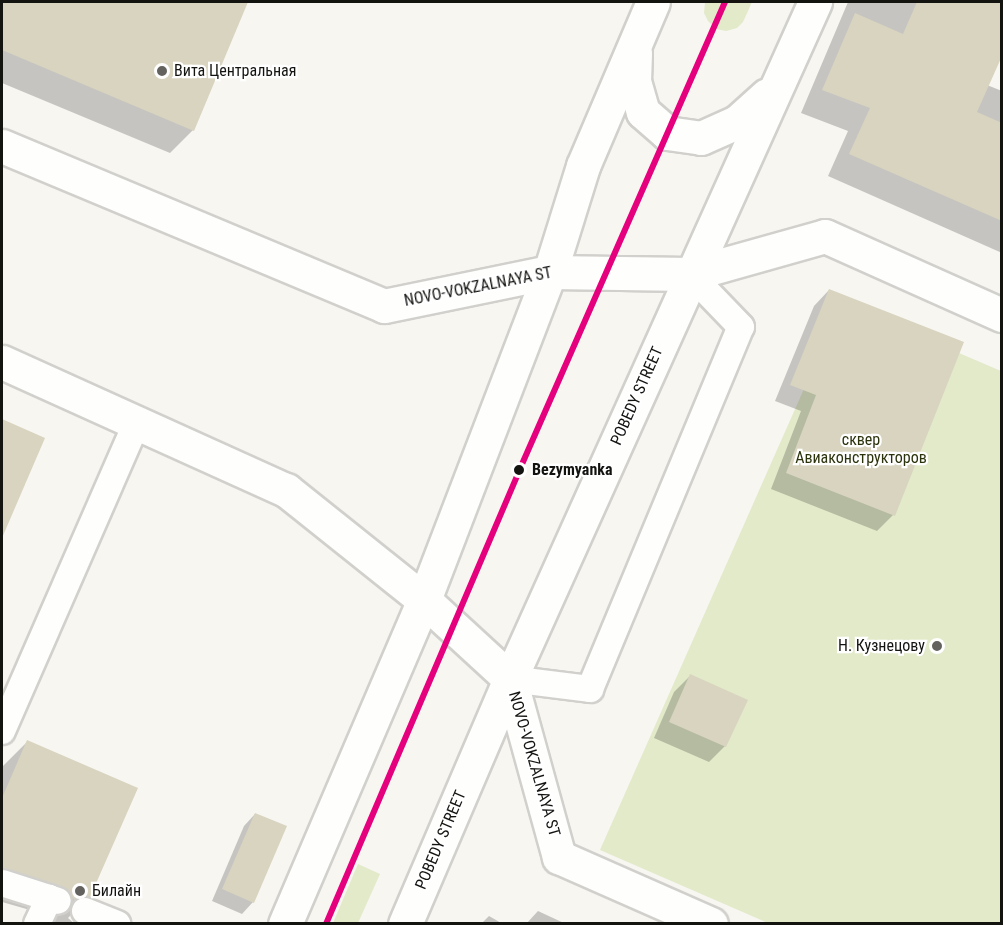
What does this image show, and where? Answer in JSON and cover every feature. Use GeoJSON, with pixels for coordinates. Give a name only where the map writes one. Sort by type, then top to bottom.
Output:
{"type":"FeatureCollection","features":[{"type":"Feature","properties":{"kind":"main road"},"geometry":{"type":"LineString","coordinates":[[285,924],[424,600],[550,272],[583,166],[653,2]]}},
{"type":"Feature","properties":{"kind":"main road","name":"POBEDY STREET"},"geometry":{"type":"LineString","coordinates":[[405,924],[510,679],[690,274],[815,2]]}},
{"type":"Feature","properties":{"kind":"main road"},"geometry":{"type":"LineString","coordinates":[[636,42],[634,81],[643,112],[667,133],[701,138],[737,122],[774,89]]}},
{"type":"Feature","properties":{"kind":"main road","name":"NOVO-VOKZALNAYA ST"},"geometry":{"type":"LineString","coordinates":[[2,146],[384,306],[550,272],[690,274],[825,237],[1002,315]]}},
{"type":"Feature","properties":{"kind":"main road","name":"NOVO-VOKZALNAYA ST"},"geometry":{"type":"LineString","coordinates":[[2,362],[286,490],[424,600],[510,679],[559,857],[711,924]]}},
{"type":"Feature","properties":{"kind":"lane"},"geometry":{"type":"LineString","coordinates":[[510,679],[590,689],[741,327],[690,274]]}},
{"type":"Feature","properties":{"kind":"lane"},"geometry":{"type":"LineString","coordinates":[[2,731],[137,422]]}},
{"type":"Feature","properties":{"kind":"lane"},"geometry":{"type":"LineString","coordinates":[[2,883],[54,900],[37,924]]}},
{"type":"Feature","properties":{"kind":"lane"},"geometry":{"type":"LineString","coordinates":[[85,911],[117,924]]}},
{"type":"Feature","properties":{"kind":"green space"},"geometry":{"type":"Polygon","coordinates":[[[705,2],[752,2],[743,22],[737,28],[726,31],[716,29],[708,21],[704,13],[705,2]]]}},
{"type":"Feature","properties":{"kind":"green space","name":"сквер Авиаконструкторов"},"geometry":{"type":"Polygon","coordinates":[[[842,303],[1001,371],[1001,923],[768,923],[600,850],[842,303]]]}},
{"type":"Feature","properties":{"kind":"green space"},"geometry":{"type":"Polygon","coordinates":[[[358,864],[380,874],[358,923],[333,923],[358,864]]]}},
{"type":"Feature","properties":{"kind":"building"},"geometry":{"type":"Polygon","coordinates":[[[2,2],[248,2],[194,131],[2,50],[2,2]]]}},
{"type":"Feature","properties":{"kind":"building"},"geometry":{"type":"Polygon","coordinates":[[[917,2],[1002,2],[1002,56],[977,112],[1002,123],[1002,221],[849,154],[870,108],[822,90],[855,13],[903,34],[917,2]]]}},
{"type":"Feature","properties":{"kind":"building"},"geometry":{"type":"Polygon","coordinates":[[[829,289],[964,342],[895,516],[786,473],[816,395],[790,385],[829,289]]]}},
{"type":"Feature","properties":{"kind":"building"},"geometry":{"type":"Polygon","coordinates":[[[2,419],[45,438],[2,538],[2,419]]]}},
{"type":"Feature","properties":{"kind":"building"},"geometry":{"type":"Polygon","coordinates":[[[690,674],[748,700],[726,747],[669,722],[690,674]]]}},
{"type":"Feature","properties":{"kind":"building"},"geometry":{"type":"Polygon","coordinates":[[[27,740],[138,788],[90,897],[82,896],[75,900],[63,887],[2,868],[2,798],[27,740]]]}},
{"type":"Feature","properties":{"kind":"building"},"geometry":{"type":"Polygon","coordinates":[[[255,813],[287,826],[254,903],[222,889],[255,813]]]}},
{"type":"Feature","properties":{"kind":"transit line"},"geometry":{"type":"LineString","coordinates":[[326,924],[519,471],[725,2]]}},
{"type":"Feature","properties":{"kind":"place","name":"Вита Центральная"},"geometry":{"type":"Point","coordinates":[162,71]}},
{"type":"Feature","properties":{"kind":"place","name":"Bezymyanka"},"geometry":{"type":"Point","coordinates":[519,470]}},
{"type":"Feature","properties":{"kind":"place","name":"Н. Кузнецову"},"geometry":{"type":"Point","coordinates":[937,646]}},
{"type":"Feature","properties":{"kind":"place","name":"Билайн"},"geometry":{"type":"Point","coordinates":[80,891]}}]}
